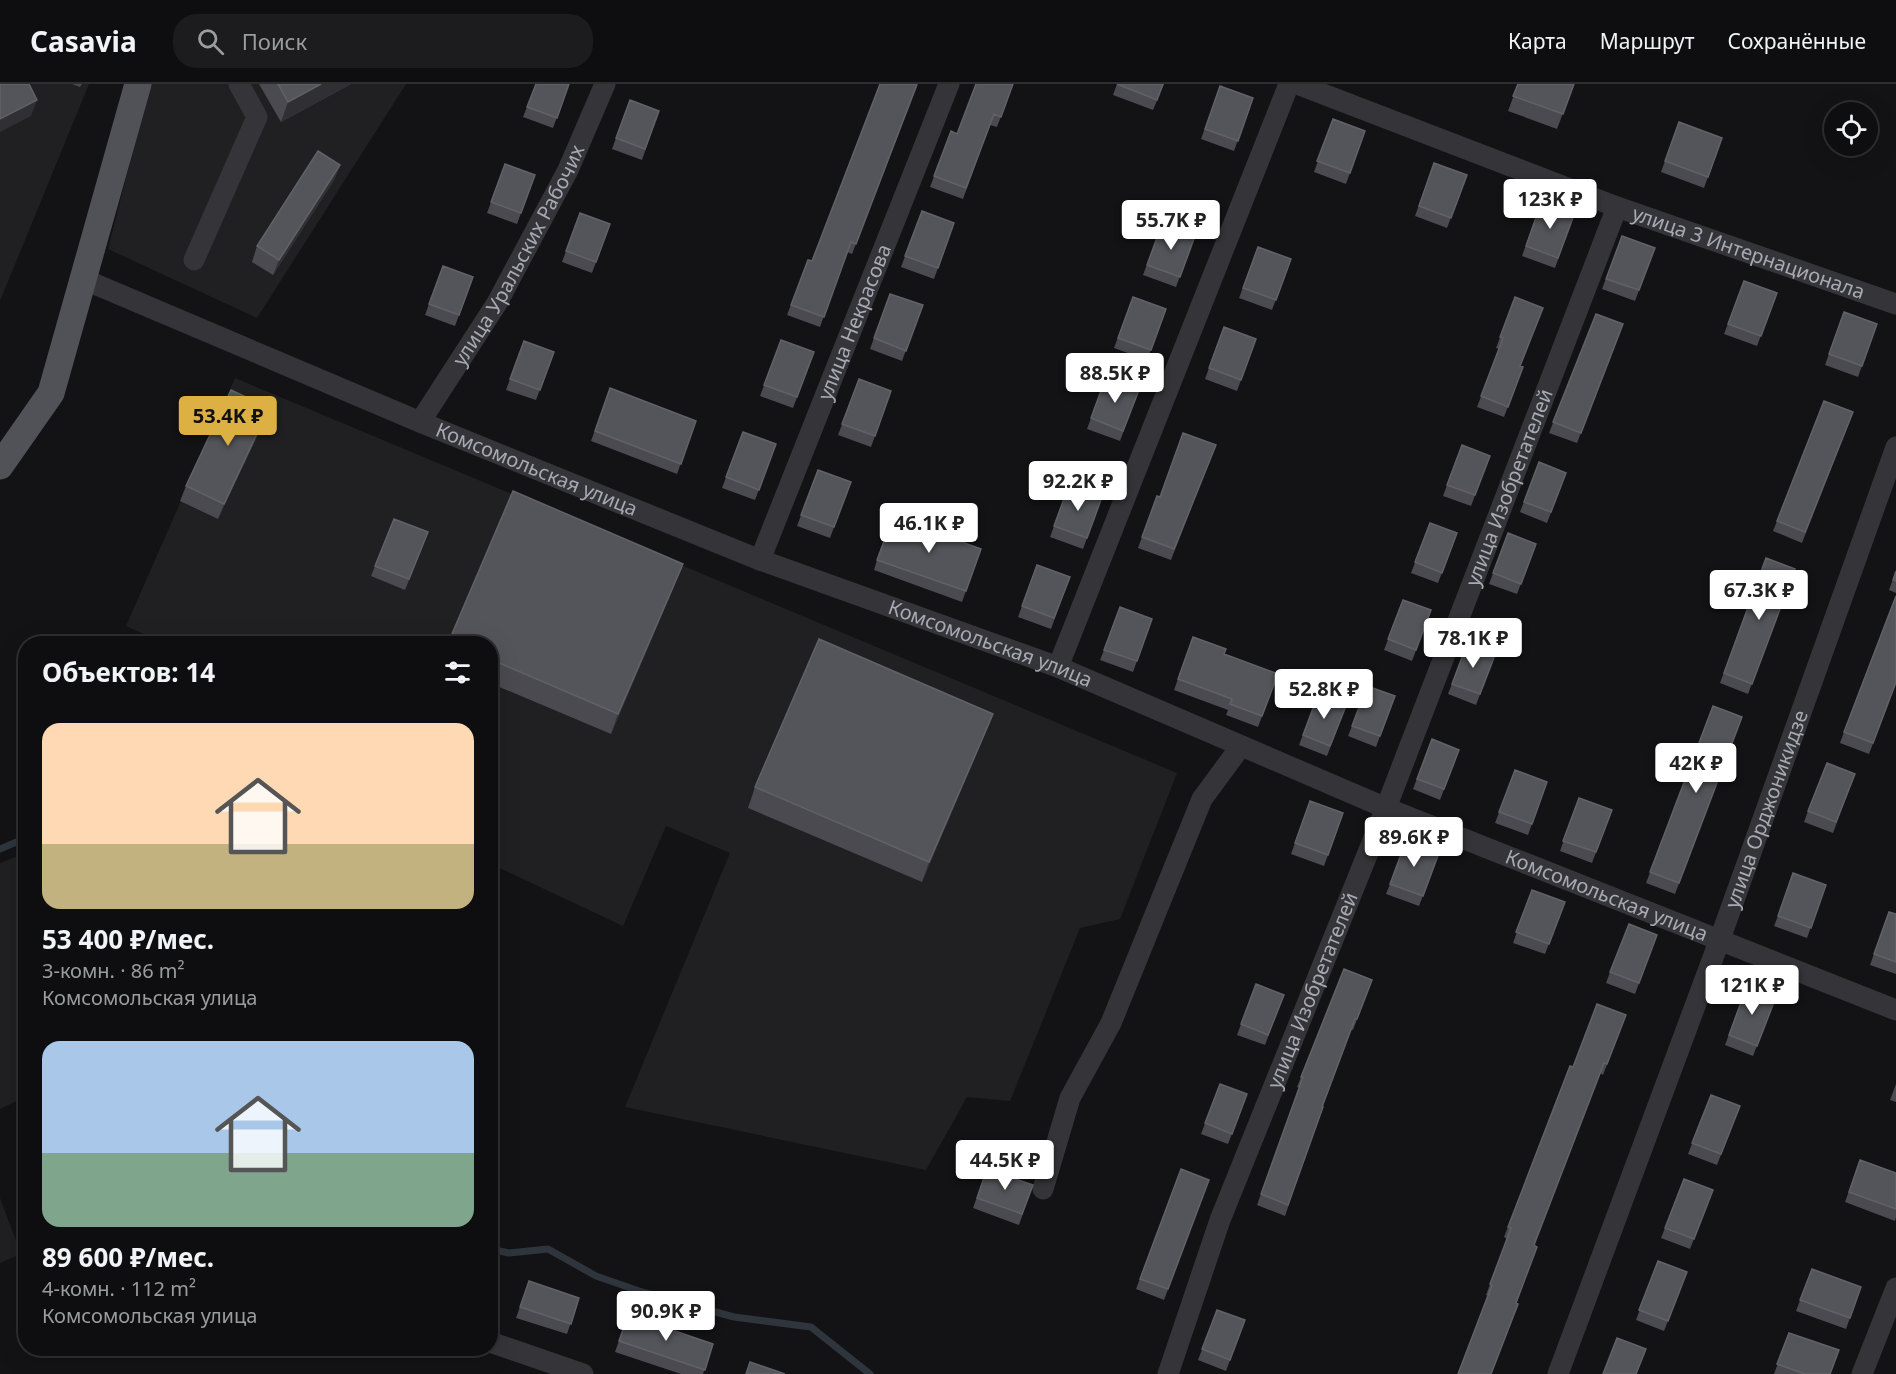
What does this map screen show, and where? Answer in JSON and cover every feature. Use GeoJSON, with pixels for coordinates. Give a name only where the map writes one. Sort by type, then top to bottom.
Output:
{"type":"FeatureCollection","features":[{"type":"Feature","properties":{"kind":"main road"},"geometry":{"type":"LineString","coordinates":[[0,466],[51,393],[138,84]]}},
{"type":"Feature","properties":{"kind":"street"},"geometry":{"type":"LineString","coordinates":[[194,260],[257,117],[239,84]]}},
{"type":"Feature","properties":{"kind":"street","name":"улица Уральских Рабочих"},"geometry":{"type":"LineString","coordinates":[[420,422],[497,303],[568,171],[605,84]]}},
{"type":"Feature","properties":{"kind":"street","name":"улица Некрасова"},"geometry":{"type":"LineString","coordinates":[[760,560],[949,84]]}},
{"type":"Feature","properties":{"kind":"street"},"geometry":{"type":"LineString","coordinates":[[1058,667],[1289,84]]}},
{"type":"Feature","properties":{"kind":"street","name":"улица 3 Интернационала"},"geometry":{"type":"LineString","coordinates":[[1296,84],[1617,207],[1896,304]]}},
{"type":"Feature","properties":{"kind":"street","name":"улица Изобретателей"},"geometry":{"type":"LineString","coordinates":[[1168,1374],[1220,1220],[1386,808],[1617,207]]}},
{"type":"Feature","properties":{"kind":"street","name":"Комсомольская улица"},"geometry":{"type":"LineString","coordinates":[[83,279],[420,422],[760,560],[1058,667],[1386,808],[1896,1010]]}},
{"type":"Feature","properties":{"kind":"street","name":"улица Орджоникидзе"},"geometry":{"type":"LineString","coordinates":[[1558,1374],[1720,939],[1896,447]]}},
{"type":"Feature","properties":{"kind":"street"},"geometry":{"type":"LineString","coordinates":[[1043,1189],[1070,1098],[1111,1023],[1202,799],[1241,746]]}},
{"type":"Feature","properties":{"kind":"street"},"geometry":{"type":"LineString","coordinates":[[1862,1374],[1896,1288]]}},
{"type":"Feature","properties":{"kind":"street"},"geometry":{"type":"LineString","coordinates":[[498,1345],[583,1374]]}},
{"type":"Feature","properties":{"kind":"shaded area"},"geometry":{"type":"Polygon","coordinates":[[[0,84],[89,84],[0,301],[0,84]]]}},
{"type":"Feature","properties":{"kind":"shaded area"},"geometry":{"type":"Polygon","coordinates":[[[150,84],[406,84],[257,318],[108,249],[150,84]]]}},
{"type":"Feature","properties":{"kind":"shaded area"},"geometry":{"type":"Polygon","coordinates":[[[235,378],[1177,773],[1120,919],[1080,928],[1010,1101],[967,1097],[926,1170],[625,1107],[730,853],[666,826],[623,926],[498,867],[498,636],[148,636],[126,626],[235,378]]]}},
{"type":"Feature","properties":{"kind":"shaded area"},"geometry":{"type":"Polygon","coordinates":[[[18,856],[18,1100],[0,1109],[0,863],[18,856]]]}},
{"type":"Feature","properties":{"kind":"shaded area"},"geometry":{"type":"Polygon","coordinates":[[[0,1198],[18,1246],[18,1255],[0,1263],[0,1198]]]}},
{"type":"Feature","properties":{"kind":"building"},"geometry":{"type":"Polygon","coordinates":[[[0,84],[29,84],[37,100],[0,119],[0,84]]]}},
{"type":"Feature","properties":{"kind":"building"},"geometry":{"type":"Polygon","coordinates":[[[278,84],[321,84],[288,102],[278,84]]]}},
{"type":"Feature","properties":{"kind":"building"},"geometry":{"type":"Polygon","coordinates":[[[536,84],[569,84],[557,118],[527,107],[536,84]]]}},
{"type":"Feature","properties":{"kind":"building"},"geometry":{"type":"Polygon","coordinates":[[[880,84],[917,84],[856,244],[851,242],[824,317],[791,305],[808,260],[812,261],[880,84]]]}},
{"type":"Feature","properties":{"kind":"building"},"geometry":{"type":"Polygon","coordinates":[[[976,84],[1013,84],[1001,117],[994,114],[966,188],[934,176],[951,131],[957,134],[976,84]]]}},
{"type":"Feature","properties":{"kind":"building"},"geometry":{"type":"Polygon","coordinates":[[[1117,84],[1163,84],[1157,100],[1117,84]]]}},
{"type":"Feature","properties":{"kind":"building"},"geometry":{"type":"Polygon","coordinates":[[[1518,84],[1574,84],[1563,114],[1513,96],[1518,84]]]}},
{"type":"Feature","properties":{"kind":"building"},"geometry":{"type":"Polygon","coordinates":[[[1220,86],[1253,98],[1238,141],[1205,129],[1220,86]]]}},
{"type":"Feature","properties":{"kind":"building"},"geometry":{"type":"Polygon","coordinates":[[[630,100],[659,111],[645,149],[616,138],[630,100]]]}},
{"type":"Feature","properties":{"kind":"building"},"geometry":{"type":"Polygon","coordinates":[[[1333,119],[1365,131],[1350,173],[1317,161],[1333,119]]]}},
{"type":"Feature","properties":{"kind":"building"},"geometry":{"type":"Polygon","coordinates":[[[1679,122],[1722,138],[1708,177],[1665,161],[1679,122]]]}},
{"type":"Feature","properties":{"kind":"building"},"geometry":{"type":"Polygon","coordinates":[[[318,151],[340,165],[279,260],[257,246],[318,151]]]}},
{"type":"Feature","properties":{"kind":"building"},"geometry":{"type":"Polygon","coordinates":[[[1434,163],[1467,175],[1451,218],[1419,206],[1434,163]]]}},
{"type":"Feature","properties":{"kind":"building"},"geometry":{"type":"Polygon","coordinates":[[[505,164],[535,175],[521,213],[491,202],[505,164]]]}},
{"type":"Feature","properties":{"kind":"building"},"geometry":{"type":"Polygon","coordinates":[[[1541,203],[1574,215],[1558,258],[1526,246],[1541,203]]]}},
{"type":"Feature","properties":{"kind":"building"},"geometry":{"type":"Polygon","coordinates":[[[922,211],[954,223],[938,268],[905,256],[922,211]]]}},
{"type":"Feature","properties":{"kind":"building"},"geometry":{"type":"Polygon","coordinates":[[[580,213],[610,224],[596,262],[566,251],[580,213]]]}},
{"type":"Feature","properties":{"kind":"building"},"geometry":{"type":"Polygon","coordinates":[[[1162,224],[1195,236],[1180,277],[1147,265],[1162,224]]]}},
{"type":"Feature","properties":{"kind":"building"},"geometry":{"type":"Polygon","coordinates":[[[1622,236],[1655,248],[1639,290],[1606,279],[1622,236]]]}},
{"type":"Feature","properties":{"kind":"building"},"geometry":{"type":"Polygon","coordinates":[[[1258,247],[1291,259],[1276,300],[1243,288],[1258,247]]]}},
{"type":"Feature","properties":{"kind":"building"},"geometry":{"type":"Polygon","coordinates":[[[443,266],[473,277],[459,315],[429,304],[443,266]]]}},
{"type":"Feature","properties":{"kind":"building"},"geometry":{"type":"Polygon","coordinates":[[[1744,281],[1777,293],[1761,336],[1728,324],[1744,281]]]}},
{"type":"Feature","properties":{"kind":"building"},"geometry":{"type":"Polygon","coordinates":[[[890,294],[923,305],[906,351],[874,338],[890,294]]]}},
{"type":"Feature","properties":{"kind":"building"},"geometry":{"type":"Polygon","coordinates":[[[1133,297],[1166,309],[1151,350],[1118,338],[1133,297]]]}},
{"type":"Feature","properties":{"kind":"building"},"geometry":{"type":"Polygon","coordinates":[[[1515,297],[1543,308],[1520,366],[1523,367],[1508,407],[1481,396],[1503,338],[1500,337],[1515,297]]]}},
{"type":"Feature","properties":{"kind":"building"},"geometry":{"type":"Polygon","coordinates":[[[1844,312],[1877,324],[1862,366],[1829,354],[1844,312]]]}},
{"type":"Feature","properties":{"kind":"building"},"geometry":{"type":"Polygon","coordinates":[[[1596,314],[1623,324],[1581,433],[1553,422],[1596,314]]]}},
{"type":"Feature","properties":{"kind":"building"},"geometry":{"type":"Polygon","coordinates":[[[1224,327],[1256,339],[1241,380],[1209,368],[1224,327]]]}},
{"type":"Feature","properties":{"kind":"building"},"geometry":{"type":"Polygon","coordinates":[[[781,340],[814,352],[797,397],[764,385],[781,340]]]}},
{"type":"Feature","properties":{"kind":"building"},"geometry":{"type":"Polygon","coordinates":[[[524,341],[554,352],[540,390],[510,379],[524,341]]]}},
{"type":"Feature","properties":{"kind":"building"},"geometry":{"type":"Polygon","coordinates":[[[1106,377],[1139,390],[1123,431],[1091,418],[1106,377]]]}},
{"type":"Feature","properties":{"kind":"building"},"geometry":{"type":"Polygon","coordinates":[[[859,379],[891,391],[875,436],[842,424],[859,379]]]}},
{"type":"Feature","properties":{"kind":"building"},"geometry":{"type":"Polygon","coordinates":[[[610,388],[696,421],[681,464],[595,431],[610,388]]]}},
{"type":"Feature","properties":{"kind":"building"},"geometry":{"type":"Polygon","coordinates":[[[231,390],[269,408],[224,504],[186,486],[231,390]]]}},
{"type":"Feature","properties":{"kind":"building"},"geometry":{"type":"Polygon","coordinates":[[[1824,401],[1853,412],[1805,532],[1777,521],[1824,401]]]}},
{"type":"Feature","properties":{"kind":"building"},"geometry":{"type":"Polygon","coordinates":[[[743,432],[776,444],[759,490],[726,477],[743,432]]]}},
{"type":"Feature","properties":{"kind":"building"},"geometry":{"type":"Polygon","coordinates":[[[1183,433],[1216,445],[1174,549],[1142,537],[1157,496],[1160,497],[1183,433]]]}},
{"type":"Feature","properties":{"kind":"building"},"geometry":{"type":"Polygon","coordinates":[[[1462,445],[1490,456],[1475,495],[1447,485],[1462,445]]]}},
{"type":"Feature","properties":{"kind":"building"},"geometry":{"type":"Polygon","coordinates":[[[1539,462],[1566,473],[1551,512],[1524,502],[1539,462]]]}},
{"type":"Feature","properties":{"kind":"building"},"geometry":{"type":"Polygon","coordinates":[[[818,470],[851,482],[834,527],[801,515],[818,470]]]}},
{"type":"Feature","properties":{"kind":"building"},"geometry":{"type":"Polygon","coordinates":[[[1069,485],[1102,497],[1087,538],[1054,526],[1069,485]]]}},
{"type":"Feature","properties":{"kind":"building"},"geometry":{"type":"Polygon","coordinates":[[[513,491],[683,564],[618,714],[498,662],[498,636],[451,636],[513,491]]]}},
{"type":"Feature","properties":{"kind":"building"},"geometry":{"type":"Polygon","coordinates":[[[893,517],[981,549],[966,591],[877,560],[893,517]]]}},
{"type":"Feature","properties":{"kind":"building"},"geometry":{"type":"Polygon","coordinates":[[[394,519],[428,532],[409,579],[375,566],[394,519]]]}},
{"type":"Feature","properties":{"kind":"building"},"geometry":{"type":"Polygon","coordinates":[[[1430,523],[1457,533],[1442,573],[1415,562],[1430,523]]]}},
{"type":"Feature","properties":{"kind":"building"},"geometry":{"type":"Polygon","coordinates":[[[1508,533],[1536,544],[1521,584],[1493,573],[1508,533]]]}},
{"type":"Feature","properties":{"kind":"building"},"geometry":{"type":"Polygon","coordinates":[[[1766,558],[1795,569],[1752,684],[1724,673],[1766,558]]]}},
{"type":"Feature","properties":{"kind":"building"},"geometry":{"type":"Polygon","coordinates":[[[1037,565],[1070,577],[1054,618],[1022,606],[1037,565]]]}},
{"type":"Feature","properties":{"kind":"building"},"geometry":{"type":"Polygon","coordinates":[[[1896,596],[1896,682],[1873,743],[1844,732],[1896,596]]]}},
{"type":"Feature","properties":{"kind":"building"},"geometry":{"type":"Polygon","coordinates":[[[1403,600],[1431,610],[1416,650],[1388,639],[1403,600]]]}},
{"type":"Feature","properties":{"kind":"building"},"geometry":{"type":"Polygon","coordinates":[[[1120,607],[1152,619],[1137,661],[1104,650],[1120,607]]]}},
{"type":"Feature","properties":{"kind":"building"},"geometry":{"type":"Polygon","coordinates":[[[1193,637],[1226,649],[1224,654],[1278,674],[1262,716],[1230,704],[1232,699],[1178,679],[1193,637]]]}},
{"type":"Feature","properties":{"kind":"building"},"geometry":{"type":"Polygon","coordinates":[[[819,639],[993,714],[929,862],[755,787],[819,639]]]}},
{"type":"Feature","properties":{"kind":"building"},"geometry":{"type":"Polygon","coordinates":[[[1467,644],[1495,655],[1480,694],[1452,684],[1467,644]]]}},
{"type":"Feature","properties":{"kind":"building"},"geometry":{"type":"Polygon","coordinates":[[[1367,686],[1395,696],[1380,736],[1352,726],[1367,686]]]}},
{"type":"Feature","properties":{"kind":"building"},"geometry":{"type":"Polygon","coordinates":[[[1318,695],[1346,706],[1330,746],[1303,735],[1318,695]]]}},
{"type":"Feature","properties":{"kind":"building"},"geometry":{"type":"Polygon","coordinates":[[[1713,706],[1742,717],[1679,883],[1650,872],[1713,706]]]}},
{"type":"Feature","properties":{"kind":"building"},"geometry":{"type":"Polygon","coordinates":[[[1432,739],[1459,750],[1444,789],[1417,779],[1432,739]]]}},
{"type":"Feature","properties":{"kind":"building"},"geometry":{"type":"Polygon","coordinates":[[[1827,763],[1855,774],[1836,822],[1808,811],[1827,763]]]}},
{"type":"Feature","properties":{"kind":"building"},"geometry":{"type":"Polygon","coordinates":[[[1515,770],[1547,782],[1532,824],[1499,812],[1515,770]]]}},
{"type":"Feature","properties":{"kind":"building"},"geometry":{"type":"Polygon","coordinates":[[[1579,798],[1612,810],[1596,852],[1563,841],[1579,798]]]}},
{"type":"Feature","properties":{"kind":"building"},"geometry":{"type":"Polygon","coordinates":[[[1310,801],[1343,813],[1328,855],[1295,843],[1310,801]]]}},
{"type":"Feature","properties":{"kind":"building"},"geometry":{"type":"Polygon","coordinates":[[[1406,841],[1439,853],[1423,896],[1390,884],[1406,841]]]}},
{"type":"Feature","properties":{"kind":"building"},"geometry":{"type":"Polygon","coordinates":[[[1793,873],[1826,885],[1811,928],[1778,916],[1793,873]]]}},
{"type":"Feature","properties":{"kind":"building"},"geometry":{"type":"Polygon","coordinates":[[[1532,890],[1565,902],[1549,944],[1516,932],[1532,890]]]}},
{"type":"Feature","properties":{"kind":"building"},"geometry":{"type":"Polygon","coordinates":[[[1889,912],[1896,914],[1896,962],[1874,954],[1889,912]]]}},
{"type":"Feature","properties":{"kind":"building"},"geometry":{"type":"Polygon","coordinates":[[[1629,924],[1657,935],[1639,983],[1610,972],[1629,924]]]}},
{"type":"Feature","properties":{"kind":"building"},"geometry":{"type":"Polygon","coordinates":[[[1344,969],[1372,980],[1322,1107],[1288,1205],[1261,1194],[1303,1077],[1301,1077],[1344,969]]]}},
{"type":"Feature","properties":{"kind":"building"},"geometry":{"type":"Polygon","coordinates":[[[1256,984],[1284,995],[1268,1035],[1241,1024],[1256,984]]]}},
{"type":"Feature","properties":{"kind":"building"},"geometry":{"type":"Polygon","coordinates":[[[1747,986],[1776,997],[1757,1046],[1729,1035],[1747,986]]]}},
{"type":"Feature","properties":{"kind":"building"},"geometry":{"type":"Polygon","coordinates":[[[1597,1004],[1626,1015],[1607,1064],[1604,1063],[1534,1245],[1537,1247],[1516,1303],[1518,1304],[1491,1374],[1458,1374],[1492,1285],[1490,1284],[1511,1228],[1508,1227],[1570,1066],[1573,1067],[1597,1004]]]}},
{"type":"Feature","properties":{"kind":"building"},"geometry":{"type":"Polygon","coordinates":[[[1220,1084],[1247,1094],[1232,1134],[1205,1123],[1220,1084]]]}},
{"type":"Feature","properties":{"kind":"building"},"geometry":{"type":"Polygon","coordinates":[[[1711,1095],[1740,1106],[1721,1154],[1692,1143],[1711,1095]]]}},
{"type":"Feature","properties":{"kind":"building"},"geometry":{"type":"Polygon","coordinates":[[[1860,1160],[1896,1173],[1896,1209],[1849,1192],[1860,1160]]]}},
{"type":"Feature","properties":{"kind":"building"},"geometry":{"type":"Polygon","coordinates":[[[987,1169],[1033,1185],[1022,1214],[977,1198],[987,1169]]]}},
{"type":"Feature","properties":{"kind":"building"},"geometry":{"type":"Polygon","coordinates":[[[1181,1169],[1209,1180],[1168,1289],[1140,1279],[1181,1169]]]}},
{"type":"Feature","properties":{"kind":"building"},"geometry":{"type":"Polygon","coordinates":[[[1684,1179],[1713,1190],[1694,1239],[1665,1228],[1684,1179]]]}},
{"type":"Feature","properties":{"kind":"building"},"geometry":{"type":"Polygon","coordinates":[[[1658,1261],[1687,1272],[1668,1321],[1639,1310],[1658,1261]]]}},
{"type":"Feature","properties":{"kind":"building"},"geometry":{"type":"Polygon","coordinates":[[[1812,1269],[1861,1287],[1850,1318],[1800,1300],[1812,1269]]]}},
{"type":"Feature","properties":{"kind":"building"},"geometry":{"type":"Polygon","coordinates":[[[529,1281],[579,1298],[571,1324],[520,1307],[529,1281]]]}},
{"type":"Feature","properties":{"kind":"building"},"geometry":{"type":"Polygon","coordinates":[[[1217,1310],[1245,1320],[1230,1360],[1202,1349],[1217,1310]]]}},
{"type":"Feature","properties":{"kind":"building"},"geometry":{"type":"Polygon","coordinates":[[[628,1315],[713,1344],[705,1370],[619,1341],[628,1315]]]}},
{"type":"Feature","properties":{"kind":"building"},"geometry":{"type":"Polygon","coordinates":[[[1789,1333],[1839,1350],[1830,1374],[1805,1374],[1777,1364],[1789,1333]]]}},
{"type":"Feature","properties":{"kind":"building"},"geometry":{"type":"Polygon","coordinates":[[[1617,1338],[1646,1349],[1636,1374],[1603,1374],[1617,1338]]]}},
{"type":"Feature","properties":{"kind":"building"},"geometry":{"type":"Polygon","coordinates":[[[750,1362],[785,1374],[746,1374],[750,1362]]]}},
{"type":"Feature","properties":{"kind":"waterway"},"geometry":{"type":"LineString","coordinates":[[0,849],[18,841]]}},
{"type":"Feature","properties":{"kind":"waterway"},"geometry":{"type":"LineString","coordinates":[[498,1251],[509,1253],[548,1249],[596,1276],[642,1292],[734,1317],[811,1327],[870,1374]]}}]}
